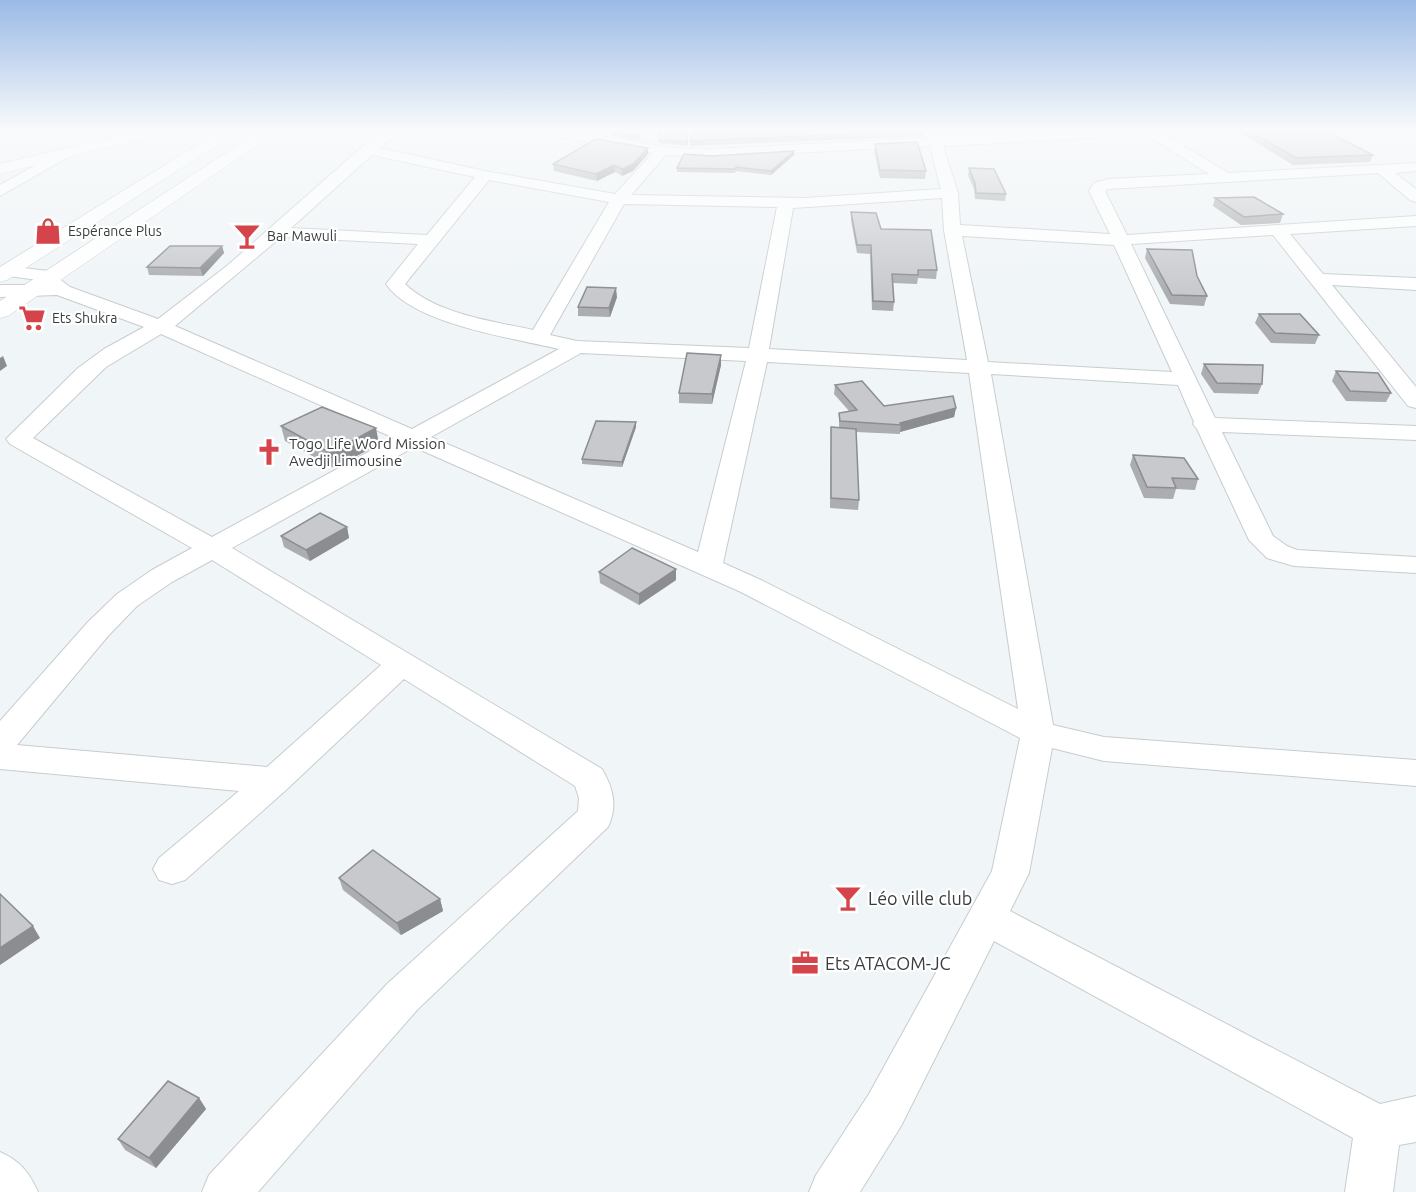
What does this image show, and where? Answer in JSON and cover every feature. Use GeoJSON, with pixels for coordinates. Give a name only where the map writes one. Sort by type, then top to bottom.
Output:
{"type":"FeatureCollection","features":[{"type":"Feature","properties":{"kind":"main road"},"geometry":{"type":"LineString","coordinates":[[4,273],[145,184]]}},
{"type":"Feature","properties":{"kind":"main road"},"geometry":{"type":"LineString","coordinates":[[0,311],[27,292],[56,284],[196,184]]}},
{"type":"Feature","properties":{"kind":"street"},"geometry":{"type":"LineString","coordinates":[[226,1192],[402,997],[595,817],[597,798],[590,778],[212,548],[9,447],[90,368],[113,352],[177,316],[278,232],[331,184]]}},
{"type":"Feature","properties":{"kind":"street"},"geometry":{"type":"LineString","coordinates":[[478,184],[396,284],[398,289],[407,296],[451,317],[577,347],[1186,379]]}},
{"type":"Feature","properties":{"kind":"street"},"geometry":{"type":"LineString","coordinates":[[533,184],[619,199],[786,203],[950,193]]}},
{"type":"Feature","properties":{"kind":"street"},"geometry":{"type":"LineString","coordinates":[[539,337],[619,199],[633,184]]}},
{"type":"Feature","properties":{"kind":"street"},"geometry":{"type":"LineString","coordinates":[[833,1192],[885,1110],[1010,873],[1038,733],[979,368],[952,230],[950,193],[947,184]]}},
{"type":"Feature","properties":{"kind":"street"},"geometry":{"type":"LineString","coordinates":[[1137,184],[1099,186],[1097,191],[1186,379],[1204,423],[1262,540],[1277,552],[1294,558],[1416,565]]}},
{"type":"Feature","properties":{"kind":"street"},"geometry":{"type":"LineString","coordinates":[[1400,184],[1416,197]]}},
{"type":"Feature","properties":{"kind":"street"},"geometry":{"type":"LineString","coordinates":[[708,567],[758,355],[786,203]]}},
{"type":"Feature","properties":{"kind":"street"},"geometry":{"type":"LineString","coordinates":[[952,230],[1121,240],[1416,221]]}},
{"type":"Feature","properties":{"kind":"street"},"geometry":{"type":"LineString","coordinates":[[1278,230],[1416,401]]}},
{"type":"Feature","properties":{"kind":"street"},"geometry":{"type":"LineString","coordinates":[[278,232],[430,240]]}},
{"type":"Feature","properties":{"kind":"street"},"geometry":{"type":"LineString","coordinates":[[4,273],[32,272],[751,586],[1038,733],[1104,749],[1416,773]]}},
{"type":"Feature","properties":{"kind":"street"},"geometry":{"type":"LineString","coordinates":[[1318,279],[1416,284]]}},
{"type":"Feature","properties":{"kind":"street"},"geometry":{"type":"LineString","coordinates":[[0,291],[27,292]]}},
{"type":"Feature","properties":{"kind":"street"},"geometry":{"type":"LineString","coordinates":[[0,743],[98,629],[127,600],[162,576],[577,347]]}},
{"type":"Feature","properties":{"kind":"street"},"geometry":{"type":"LineString","coordinates":[[1204,423],[1416,433]]}},
{"type":"Feature","properties":{"kind":"street"},"geometry":{"type":"LineString","coordinates":[[172,869],[274,782],[402,663]]}},
{"type":"Feature","properties":{"kind":"street"},"geometry":{"type":"LineString","coordinates":[[0,756],[274,782]]}},
{"type":"Feature","properties":{"kind":"street"},"geometry":{"type":"LineString","coordinates":[[987,918],[1397,1123],[1369,1192]]}},
{"type":"Feature","properties":{"kind":"street"},"geometry":{"type":"LineString","coordinates":[[0,1176],[14,1192]]}},
{"type":"Feature","properties":{"kind":"building"},"geometry":{"type":"Polygon","coordinates":[[[975,184],[1001,184],[1006,194],[976,193],[975,184]]]}},
{"type":"Feature","properties":{"kind":"building"},"geometry":{"type":"Polygon","coordinates":[[[1254,197],[1283,214],[1244,217],[1215,198],[1254,197]]]}},
{"type":"Feature","properties":{"kind":"building"},"geometry":{"type":"Polygon","coordinates":[[[851,212],[876,213],[881,229],[931,230],[937,270],[918,270],[918,275],[892,274],[894,302],[873,301],[871,245],[857,245],[851,212]]]}},
{"type":"Feature","properties":{"kind":"building"},"geometry":{"type":"Polygon","coordinates":[[[170,246],[222,246],[200,268],[147,267],[170,246]]]}},
{"type":"Feature","properties":{"kind":"building"},"geometry":{"type":"Polygon","coordinates":[[[1147,249],[1192,250],[1197,276],[1207,296],[1172,295],[1147,249]]]}},
{"type":"Feature","properties":{"kind":"building"},"geometry":{"type":"Polygon","coordinates":[[[587,287],[616,288],[609,308],[578,307],[587,287]]]}},
{"type":"Feature","properties":{"kind":"building"},"geometry":{"type":"Polygon","coordinates":[[[1259,314],[1300,314],[1319,335],[1275,333],[1259,314]]]}},
{"type":"Feature","properties":{"kind":"building"},"geometry":{"type":"Polygon","coordinates":[[[687,353],[721,355],[712,394],[679,393],[687,353]]]}},
{"type":"Feature","properties":{"kind":"building"},"geometry":{"type":"Polygon","coordinates":[[[1204,364],[1263,365],[1262,384],[1217,383],[1204,364]]]}},
{"type":"Feature","properties":{"kind":"building"},"geometry":{"type":"Polygon","coordinates":[[[1336,371],[1378,373],[1391,393],[1350,391],[1336,371]]]}},
{"type":"Feature","properties":{"kind":"building"},"geometry":{"type":"Polygon","coordinates":[[[862,381],[884,406],[953,396],[956,408],[900,423],[901,425],[840,421],[839,413],[857,410],[835,385],[862,381]]]}},
{"type":"Feature","properties":{"kind":"building"},"geometry":{"type":"Polygon","coordinates":[[[322,407],[376,428],[330,453],[281,426],[322,407]]]}},
{"type":"Feature","properties":{"kind":"building"},"geometry":{"type":"Polygon","coordinates":[[[596,421],[636,422],[622,462],[582,459],[596,421]]]}},
{"type":"Feature","properties":{"kind":"building"},"geometry":{"type":"Polygon","coordinates":[[[831,427],[856,429],[859,500],[831,498],[831,427]]]}},
{"type":"Feature","properties":{"kind":"building"},"geometry":{"type":"Polygon","coordinates":[[[1133,455],[1184,458],[1198,479],[1172,478],[1176,488],[1147,487],[1133,455]]]}},
{"type":"Feature","properties":{"kind":"building"},"geometry":{"type":"Polygon","coordinates":[[[320,513],[347,527],[306,550],[281,536],[320,513]]]}},
{"type":"Feature","properties":{"kind":"building"},"geometry":{"type":"Polygon","coordinates":[[[632,548],[676,569],[639,594],[599,572],[632,548]]]}},
{"type":"Feature","properties":{"kind":"building"},"geometry":{"type":"Polygon","coordinates":[[[373,850],[440,899],[397,923],[339,878],[373,850]]]}},
{"type":"Feature","properties":{"kind":"building"},"geometry":{"type":"Polygon","coordinates":[[[0,894],[33,926],[0,948],[0,894]]]}},
{"type":"Feature","properties":{"kind":"building"},"geometry":{"type":"Polygon","coordinates":[[[168,1081],[199,1098],[149,1158],[118,1139],[168,1081]]]}},
{"type":"Feature","properties":{"kind":"place","name":"Espérance Plus"},"geometry":{"type":"Point","coordinates":[48,231]}},
{"type":"Feature","properties":{"kind":"place","name":"Bar Mawuli"},"geometry":{"type":"Point","coordinates":[247,236]}},
{"type":"Feature","properties":{"kind":"place","name":"Ets Shukra"},"geometry":{"type":"Point","coordinates":[32,318]}},
{"type":"Feature","properties":{"kind":"place","name":"Togo Life Word Mission Avedji Limousine"},"geometry":{"type":"Point","coordinates":[269,452]}},
{"type":"Feature","properties":{"kind":"place","name":"Léo ville club"},"geometry":{"type":"Point","coordinates":[848,898]}},
{"type":"Feature","properties":{"kind":"place","name":"Ets ATACOM-JC"},"geometry":{"type":"Point","coordinates":[805,963]}}]}
